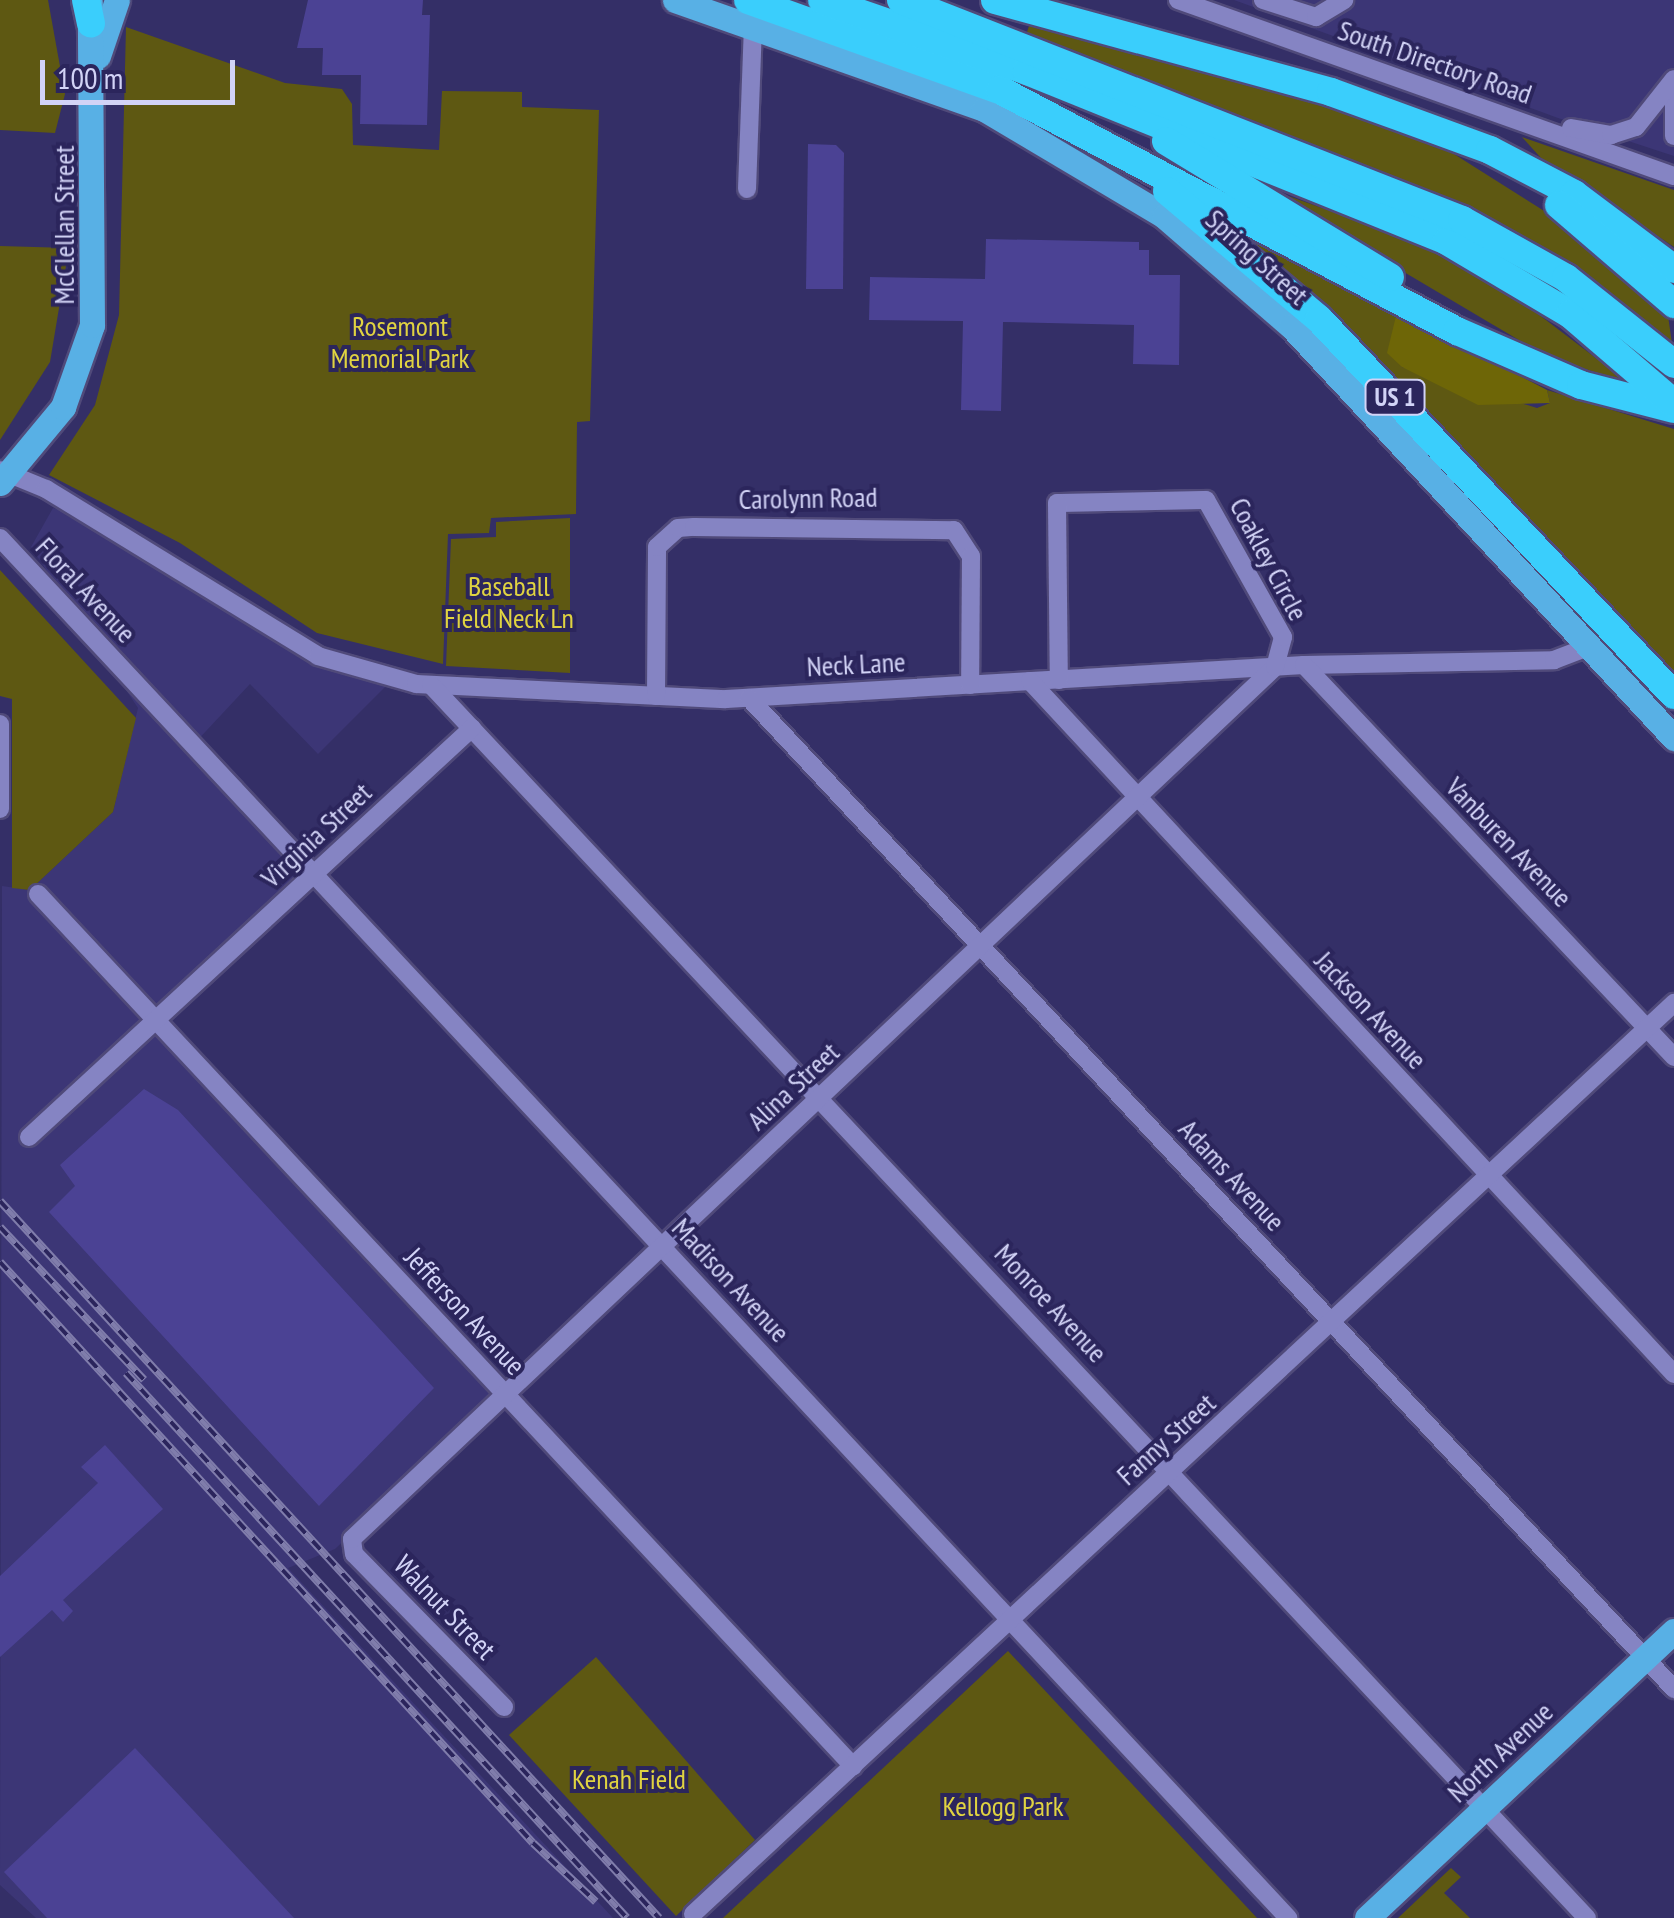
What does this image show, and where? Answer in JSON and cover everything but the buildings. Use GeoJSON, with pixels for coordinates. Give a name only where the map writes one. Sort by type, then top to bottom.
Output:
{"type":"FeatureCollection","features":[{"type":"Feature","properties":{"kind":"highway"},"geometry":{"type":"LineString","coordinates":[[822,0],[1050,80],[1469,252],[1580,321],[1674,406]]}},
{"type":"Feature","properties":{"kind":"highway"},"geometry":{"type":"LineString","coordinates":[[902,0],[1462,220],[1566,278],[1674,364]]}},
{"type":"Feature","properties":{"kind":"highway"},"geometry":{"type":"LineString","coordinates":[[994,0],[1378,107],[1534,170],[1674,269]]}},
{"type":"Feature","properties":{"kind":"highway"},"geometry":{"type":"LineString","coordinates":[[1061,0],[1192,54]]}},
{"type":"Feature","properties":{"kind":"highway","name":"US 1"},"geometry":{"type":"LineString","coordinates":[[750,13],[979,81],[1148,172],[1319,318],[1674,695]]}},
{"type":"Feature","properties":{"kind":"highway"},"geometry":{"type":"LineString","coordinates":[[1050,80],[1183,151],[1532,365]]}},
{"type":"Feature","properties":{"kind":"highway"},"geometry":{"type":"LineString","coordinates":[[1378,107],[1546,196],[1674,304]]}},
{"type":"Feature","properties":{"kind":"highway"},"geometry":{"type":"LineString","coordinates":[[1148,172],[1532,365],[1674,406]]}},
{"type":"Feature","properties":{"kind":"highway"},"geometry":{"type":"LineString","coordinates":[[1624,642],[1640,677],[1674,718]]}},
{"type":"Feature","properties":{"kind":"main road"},"geometry":{"type":"LineString","coordinates":[[93,70],[117,0]]}},
{"type":"Feature","properties":{"kind":"main road","name":"Spring Street"},"geometry":{"type":"LineString","coordinates":[[675,0],[750,13],[984,109],[1164,216],[1290,326],[1674,738]]}},
{"type":"Feature","properties":{"kind":"main road","name":"McClellan Street"},"geometry":{"type":"LineString","coordinates":[[4,475],[63,407],[92,325],[93,70],[89,8]]}},
{"type":"Feature","properties":{"kind":"main road","name":"North Avenue"},"geometry":{"type":"LineString","coordinates":[[1366,1918],[1674,1631]]}},
{"type":"Feature","properties":{"kind":"street","name":"South Directory Road"},"geometry":{"type":"LineString","coordinates":[[1178,0],[1674,176]]}},
{"type":"Feature","properties":{"kind":"street"},"geometry":{"type":"LineString","coordinates":[[1263,0],[1316,17],[1344,0]]}},
{"type":"Feature","properties":{"kind":"street"},"geometry":{"type":"LineString","coordinates":[[747,189],[750,13]]}},
{"type":"Feature","properties":{"kind":"street"},"geometry":{"type":"LineString","coordinates":[[1492,111],[1610,135],[1643,122],[1674,81]]}},
{"type":"Feature","properties":{"kind":"street"},"geometry":{"type":"LineString","coordinates":[[1674,81],[1674,136]]}},
{"type":"Feature","properties":{"kind":"street","name":"Neck Lane"},"geometry":{"type":"LineString","coordinates":[[4,475],[154,556],[318,656],[431,685],[749,698],[1274,667],[1554,660],[1590,646]]}},
{"type":"Feature","properties":{"kind":"street","name":"Coakley Circle"},"geometry":{"type":"LineString","coordinates":[[1060,680],[1057,504],[1206,500],[1283,637],[1274,667]]}},
{"type":"Feature","properties":{"kind":"street","name":"Carolynn Road"},"geometry":{"type":"LineString","coordinates":[[656,696],[657,547],[678,528],[694,527],[954,530],[971,556],[970,685]]}},
{"type":"Feature","properties":{"kind":"street","name":"Floral Avenue"},"geometry":{"type":"LineString","coordinates":[[0,538],[132,680]]}},
{"type":"Feature","properties":{"kind":"street","name":"Vanburen Avenue"},"geometry":{"type":"LineString","coordinates":[[1304,666],[1674,1057]]}},
{"type":"Feature","properties":{"kind":"street","name":"Alina Street"},"geometry":{"type":"LineString","coordinates":[[351,1544],[365,1520],[1138,804],[1274,667]]}},
{"type":"Feature","properties":{"kind":"street","name":"Madison Avenue"},"geometry":{"type":"LineString","coordinates":[[132,680],[1288,1918]]}},
{"type":"Feature","properties":{"kind":"street","name":"Jackson Avenue"},"geometry":{"type":"LineString","coordinates":[[1030,681],[1138,804],[1674,1374]]}},
{"type":"Feature","properties":{"kind":"street"},"geometry":{"type":"LineString","coordinates":[[431,685],[472,728]]}},
{"type":"Feature","properties":{"kind":"street","name":"Adams Avenue"},"geometry":{"type":"LineString","coordinates":[[749,698],[1674,1689]]}},
{"type":"Feature","properties":{"kind":"street"},"geometry":{"type":"LineString","coordinates":[[0,724],[0,809]]}},
{"type":"Feature","properties":{"kind":"street","name":"Virginia Street"},"geometry":{"type":"LineString","coordinates":[[30,1137],[472,728]]}},
{"type":"Feature","properties":{"kind":"street","name":"Monroe Avenue"},"geometry":{"type":"LineString","coordinates":[[472,728],[1587,1918]]}},
{"type":"Feature","properties":{"kind":"street","name":"Jefferson Avenue"},"geometry":{"type":"LineString","coordinates":[[38,894],[852,1766]]}},
{"type":"Feature","properties":{"kind":"street","name":"Fanny Street"},"geometry":{"type":"LineString","coordinates":[[694,1914],[1008,1620],[1334,1324],[1674,1003]]}},
{"type":"Feature","properties":{"kind":"street","name":"Walnut Street"},"geometry":{"type":"LineString","coordinates":[[351,1544],[504,1707]]}},
{"type":"Feature","properties":{"kind":"shaded area"},"geometry":{"type":"Polygon","coordinates":[[[1234,0],[1674,0],[1674,156],[1558,118],[1234,0]]]}},
{"type":"Feature","properties":{"kind":"shaded area"},"geometry":{"type":"Polygon","coordinates":[[[1397,312],[1547,390],[1550,403],[1478,405],[1402,367],[1387,353],[1397,312]]]}},
{"type":"Feature","properties":{"kind":"shaded area"},"geometry":{"type":"Polygon","coordinates":[[[53,508],[120,530],[356,674],[395,677],[318,754],[250,684],[193,745],[309,870],[153,1014],[501,1392],[335,1549],[288,1568],[613,1918],[36,1918],[0,1885],[2,886],[30,890],[113,812],[138,708],[31,547],[53,508]]]}},
{"type":"Feature","properties":{"kind":"green space"},"geometry":{"type":"Polygon","coordinates":[[[0,0],[48,0],[65,94],[55,133],[0,130],[0,0]]]}},
{"type":"Feature","properties":{"kind":"green space"},"geometry":{"type":"Polygon","coordinates":[[[1029,26],[1325,105],[1454,154],[1584,236],[1667,309],[1674,357],[1360,171],[1026,35],[1029,26]]]}},
{"type":"Feature","properties":{"kind":"green space","name":"Rosemont Memorial Park"},"geometry":{"type":"Polygon","coordinates":[[[126,27],[285,83],[342,89],[352,104],[353,145],[439,150],[442,91],[522,92],[522,107],[599,110],[590,421],[577,422],[576,514],[491,518],[489,533],[448,534],[443,664],[317,633],[180,543],[49,475],[95,405],[119,315],[126,27]]]}},
{"type":"Feature","properties":{"kind":"green space"},"geometry":{"type":"Polygon","coordinates":[[[1522,137],[1674,190],[1674,247],[1541,158],[1522,137]]]}},
{"type":"Feature","properties":{"kind":"green space"},"geometry":{"type":"Polygon","coordinates":[[[1257,185],[1418,242],[1525,304],[1630,384],[1544,355],[1257,185]]]}},
{"type":"Feature","properties":{"kind":"green space"},"geometry":{"type":"Polygon","coordinates":[[[1232,224],[1397,312],[1402,367],[1537,408],[1550,403],[1547,390],[1674,429],[1674,684],[1381,368],[1232,224]]]}},
{"type":"Feature","properties":{"kind":"green space"},"geometry":{"type":"Polygon","coordinates":[[[0,246],[69,248],[50,362],[0,440],[0,246]]]}},
{"type":"Feature","properties":{"kind":"green space","name":"Baseball Field Neck Ln"},"geometry":{"type":"Polygon","coordinates":[[[570,518],[570,673],[446,666],[451,539],[496,537],[496,522],[570,518]]]}},
{"type":"Feature","properties":{"kind":"green space"},"geometry":{"type":"Polygon","coordinates":[[[0,570],[136,718],[113,812],[30,890],[12,888],[12,699],[0,696],[0,570]]]}},
{"type":"Feature","properties":{"kind":"green space","name":"Kellogg Park"},"geometry":{"type":"Polygon","coordinates":[[[1008,1651],[1257,1918],[723,1918],[1008,1651]]]}},
{"type":"Feature","properties":{"kind":"green space","name":"Kenah Field"},"geometry":{"type":"Polygon","coordinates":[[[596,1657],[755,1840],[676,1916],[509,1735],[596,1657]]]}},
{"type":"Feature","properties":{"kind":"green space"},"geometry":{"type":"Polygon","coordinates":[[[1451,1868],[1461,1877],[1444,1893],[1470,1918],[1398,1918],[1451,1868]]]}},
{"type":"Feature","properties":{"kind":"railway"},"geometry":{"type":"LineString","coordinates":[[0,1201],[659,1918]]}},
{"type":"Feature","properties":{"kind":"railway"},"geometry":{"type":"LineString","coordinates":[[0,1227],[144,1380]]}},
{"type":"Feature","properties":{"kind":"railway"},"geometry":{"type":"LineString","coordinates":[[0,1262],[533,1843],[596,1902]]}},
{"type":"Feature","properties":{"kind":"railway"},"geometry":{"type":"LineString","coordinates":[[126,1373],[627,1918]]}}]}
